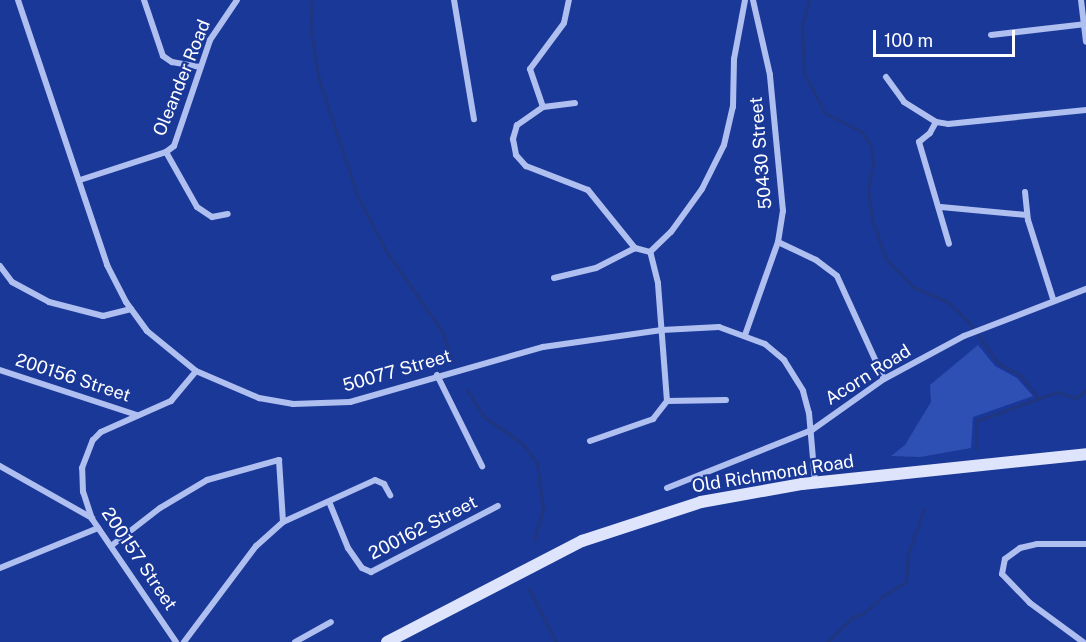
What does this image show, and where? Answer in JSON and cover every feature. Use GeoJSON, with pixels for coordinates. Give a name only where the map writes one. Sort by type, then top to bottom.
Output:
{"type":"FeatureCollection","features":[{"type":"Feature","properties":{"kind":"street","name":"50077 Street"},"geometry":{"type":"LineString","coordinates":[[18,0],[107,265],[131,309],[162,347],[196,371],[259,398],[309,404],[350,402],[437,375],[543,347],[662,330],[719,327],[765,344],[784,360],[803,391],[812,430],[815,482]]}},
{"type":"Feature","properties":{"kind":"street"},"geometry":{"type":"LineString","coordinates":[[144,0],[163,56],[172,62],[200,67]]}},
{"type":"Feature","properties":{"kind":"street","name":"Oleander Road"},"geometry":{"type":"LineString","coordinates":[[80,180],[166,152],[180,133],[200,67],[215,30],[237,0]]}},
{"type":"Feature","properties":{"kind":"street"},"geometry":{"type":"LineString","coordinates":[[454,0],[474,119]]}},
{"type":"Feature","properties":{"kind":"street"},"geometry":{"type":"LineString","coordinates":[[543,107],[530,69],[564,23],[569,0]]}},
{"type":"Feature","properties":{"kind":"street"},"geometry":{"type":"LineString","coordinates":[[650,252],[671,232],[702,189],[724,145],[733,107],[734,59],[745,0]]}},
{"type":"Feature","properties":{"kind":"street","name":"50430 Street"},"geometry":{"type":"LineString","coordinates":[[745,335],[778,242],[783,211],[780,159],[770,75],[753,0]]}},
{"type":"Feature","properties":{"kind":"street"},"geometry":{"type":"LineString","coordinates":[[1081,0],[1086,42]]}},
{"type":"Feature","properties":{"kind":"street"},"geometry":{"type":"LineString","coordinates":[[991,35],[1085,24]]}},
{"type":"Feature","properties":{"kind":"street"},"geometry":{"type":"LineString","coordinates":[[886,77],[904,102],[936,122],[954,124],[1086,110]]}},
{"type":"Feature","properties":{"kind":"street"},"geometry":{"type":"LineString","coordinates":[[575,104],[543,107],[514,131],[513,146],[519,162],[588,190],[635,248],[650,252]]}},
{"type":"Feature","properties":{"kind":"street"},"geometry":{"type":"LineString","coordinates":[[936,122],[930,133],[919,142],[941,207],[949,244]]}},
{"type":"Feature","properties":{"kind":"street"},"geometry":{"type":"LineString","coordinates":[[166,152],[197,207],[212,217],[228,214]]}},
{"type":"Feature","properties":{"kind":"street"},"geometry":{"type":"LineString","coordinates":[[1025,192],[1027,215],[1053,299]]}},
{"type":"Feature","properties":{"kind":"street"},"geometry":{"type":"LineString","coordinates":[[941,207],[1027,215]]}},
{"type":"Feature","properties":{"kind":"street"},"geometry":{"type":"LineString","coordinates":[[778,242],[816,260],[837,276],[884,379]]}},
{"type":"Feature","properties":{"kind":"street"},"geometry":{"type":"LineString","coordinates":[[554,278],[596,268],[635,248]]}},
{"type":"Feature","properties":{"kind":"street"},"geometry":{"type":"LineString","coordinates":[[590,441],[653,418],[663,411],[667,401],[658,283],[650,252]]}},
{"type":"Feature","properties":{"kind":"street"},"geometry":{"type":"LineString","coordinates":[[0,266],[12,282],[49,302],[103,316],[131,309]]}},
{"type":"Feature","properties":{"kind":"street","name":"Acorn Road"},"geometry":{"type":"LineString","coordinates":[[667,488],[812,430],[884,379],[964,336],[1053,299],[1086,289]]}},
{"type":"Feature","properties":{"kind":"street","name":"200156 Street"},"geometry":{"type":"LineString","coordinates":[[0,370],[138,415]]}},
{"type":"Feature","properties":{"kind":"street","name":"200157 Street"},"geometry":{"type":"LineString","coordinates":[[176,642],[92,519],[83,492],[86,454],[101,432],[171,401],[196,371]]}},
{"type":"Feature","properties":{"kind":"street"},"geometry":{"type":"LineString","coordinates":[[437,375],[482,466]]}},
{"type":"Feature","properties":{"kind":"street"},"geometry":{"type":"LineString","coordinates":[[667,401],[726,400]]}},
{"type":"Feature","properties":{"kind":"street","name":"Old Richmond Road"},"geometry":{"type":"LineString","coordinates":[[387,642],[545,559],[624,525],[701,502],[815,482],[1086,454]]}},
{"type":"Feature","properties":{"kind":"street"},"geometry":{"type":"LineString","coordinates":[[111,546],[160,508],[207,480],[279,460],[283,522]]}},
{"type":"Feature","properties":{"kind":"street"},"geometry":{"type":"LineString","coordinates":[[0,466],[92,519]]}},
{"type":"Feature","properties":{"kind":"street"},"geometry":{"type":"LineString","coordinates":[[184,642],[256,546],[283,522],[330,504],[375,480],[381,481],[390,495]]}},
{"type":"Feature","properties":{"kind":"street","name":"200162 Street"},"geometry":{"type":"LineString","coordinates":[[330,504],[348,548],[362,568],[371,572],[498,506]]}},
{"type":"Feature","properties":{"kind":"street"},"geometry":{"type":"LineString","coordinates":[[0,568],[98,528]]}},
{"type":"Feature","properties":{"kind":"street"},"geometry":{"type":"LineString","coordinates":[[1083,642],[1030,603],[1002,574],[1005,558],[1014,551],[1037,544],[1063,542],[1086,544]]}},
{"type":"Feature","properties":{"kind":"street"},"geometry":{"type":"LineString","coordinates":[[296,642],[331,622]]}},
{"type":"Feature","properties":{"kind":"shaded area"},"geometry":{"type":"Polygon","coordinates":[[[978,345],[995,366],[1017,378],[1033,396],[973,417],[971,448],[920,457],[891,456],[905,445],[931,402],[930,385],[978,345]]]}},
{"type":"Feature","properties":{"kind":"waterway"},"geometry":{"type":"LineString","coordinates":[[312,0],[310,26],[319,80],[357,195],[386,251],[442,331],[453,362]]}},
{"type":"Feature","properties":{"kind":"waterway"},"geometry":{"type":"LineString","coordinates":[[809,0],[802,27],[804,73],[825,113],[862,132],[872,148],[873,164],[868,190],[872,220],[886,259],[913,287],[948,302],[969,322],[998,363],[1021,376],[1038,398]]}},
{"type":"Feature","properties":{"kind":"waterway"},"geometry":{"type":"LineString","coordinates":[[467,390],[483,416],[523,444],[537,463],[543,509],[534,540]]}},
{"type":"Feature","properties":{"kind":"waterway"},"geometry":{"type":"LineString","coordinates":[[976,449],[976,421],[1057,392],[1076,398],[1086,390]]}},
{"type":"Feature","properties":{"kind":"waterway"},"geometry":{"type":"LineString","coordinates":[[827,642],[853,617],[864,613],[884,595],[906,582],[908,554],[924,509]]}},
{"type":"Feature","properties":{"kind":"waterway"},"geometry":{"type":"LineString","coordinates":[[529,589],[556,642]]}}]}
